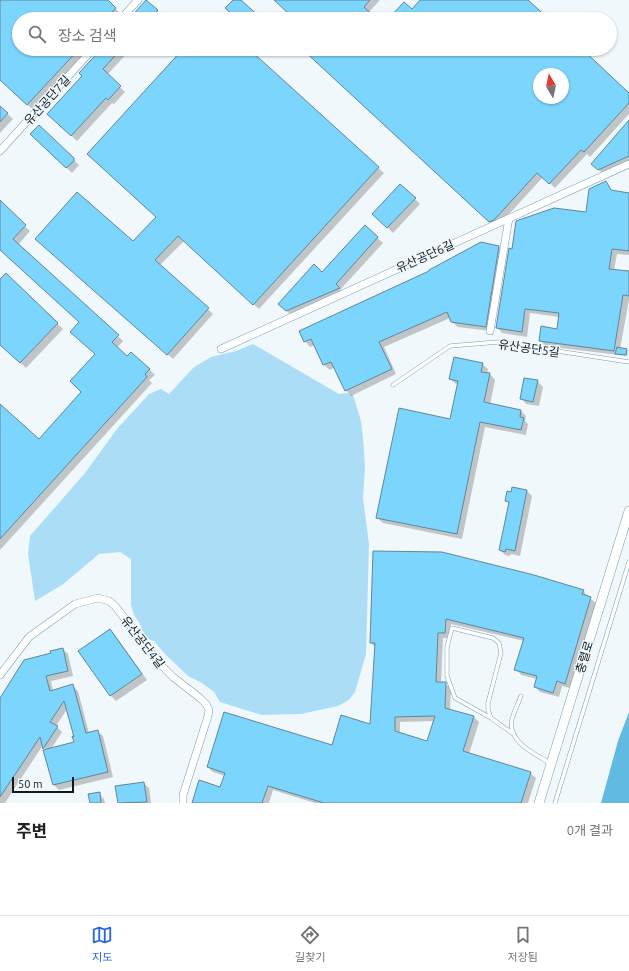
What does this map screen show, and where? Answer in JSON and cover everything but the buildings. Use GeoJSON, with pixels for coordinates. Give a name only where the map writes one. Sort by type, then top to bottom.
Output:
{"type":"FeatureCollection","features":[{"type":"Feature","properties":{"kind":"main road","name":"충렬로"},"geometry":{"type":"LineString","coordinates":[[538,803],[629,511]]}},
{"type":"Feature","properties":{"kind":"street"},"geometry":{"type":"LineString","coordinates":[[127,12],[138,0]]}},
{"type":"Feature","properties":{"kind":"street","name":"유산공단7길"},"geometry":{"type":"LineString","coordinates":[[0,151],[88,56]]}},
{"type":"Feature","properties":{"kind":"street","name":"유산공단6길"},"geometry":{"type":"LineString","coordinates":[[221,349],[629,164]]}},
{"type":"Feature","properties":{"kind":"street"},"geometry":{"type":"LineString","coordinates":[[490,331],[509,218]]}},
{"type":"Feature","properties":{"kind":"street","name":"유산공단4길"},"geometry":{"type":"LineString","coordinates":[[0,675],[30,636],[75,604],[98,598],[115,606],[161,666],[200,698],[209,710],[183,795],[183,803]]}},
{"type":"Feature","properties":{"kind":"lane","name":"유산공단5길"},"geometry":{"type":"LineString","coordinates":[[393,385],[450,346],[498,342],[629,362]]}},
{"type":"Feature","properties":{"kind":"lane"},"geometry":{"type":"LineString","coordinates":[[555,803],[629,562]]}},
{"type":"Feature","properties":{"kind":"lane"},"geometry":{"type":"LineString","coordinates":[[490,718],[488,703],[501,653],[499,643],[493,638],[452,628],[448,647],[447,676],[455,698],[490,718],[512,733],[523,747],[551,764]]}},
{"type":"Feature","properties":{"kind":"lane"},"geometry":{"type":"LineString","coordinates":[[512,733],[512,717],[521,696]]}},
{"type":"Feature","properties":{"kind":"shaded area"},"geometry":{"type":"Polygon","coordinates":[[[253,344],[339,394],[347,393],[353,395],[361,421],[365,467],[363,498],[369,544],[366,654],[355,692],[349,700],[338,706],[301,714],[262,715],[220,702],[214,692],[202,683],[188,676],[154,641],[146,638],[134,615],[131,605],[131,559],[120,552],[99,554],[62,585],[35,601],[28,554],[30,536],[85,473],[117,429],[149,394],[161,389],[169,394],[194,367],[211,357],[236,351],[253,344]]]}},
{"type":"Feature","properties":{"kind":"shaded area"},"geometry":{"type":"Polygon","coordinates":[[[629,712],[629,803],[601,803],[618,741],[629,712]]]}}]}
